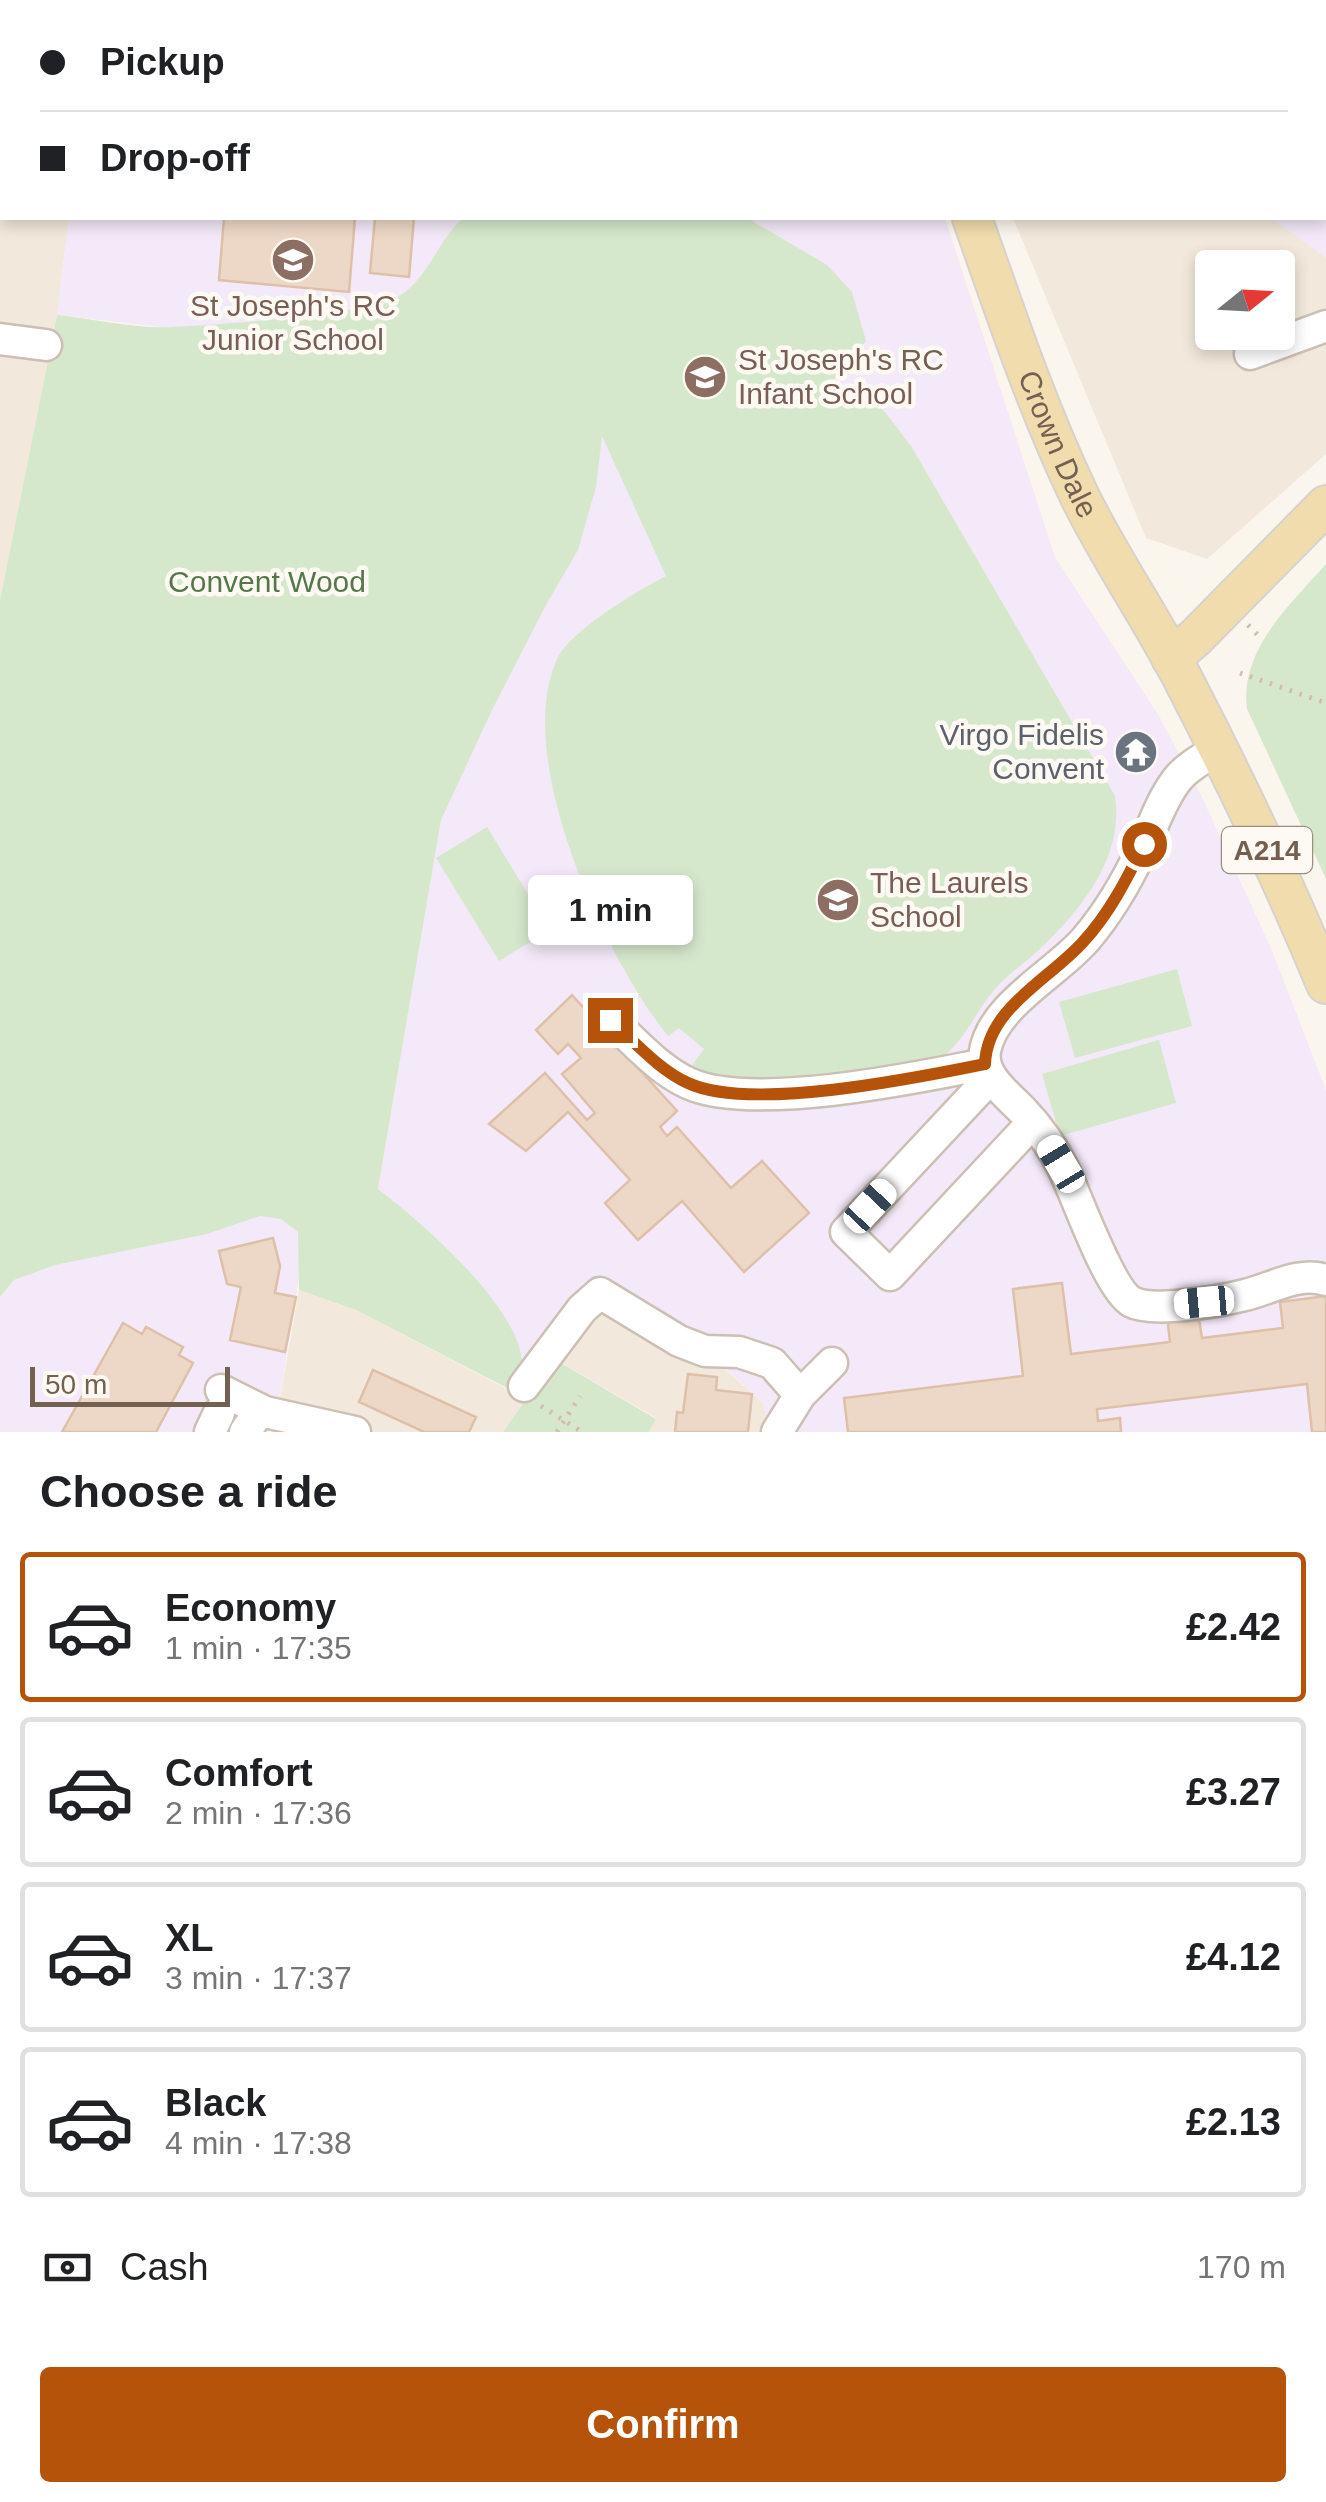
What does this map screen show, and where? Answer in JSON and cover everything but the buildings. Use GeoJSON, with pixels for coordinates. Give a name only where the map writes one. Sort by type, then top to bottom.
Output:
{"type":"FeatureCollection","features":[{"type":"Feature","properties":{"kind":"main road","name":"Crown Dale"},"geometry":{"type":"LineString","coordinates":[[973,220],[1024,366],[1077,491],[1124,581],[1171,658]]}},
{"type":"Feature","properties":{"kind":"main road"},"geometry":{"type":"LineString","coordinates":[[1171,658],[1326,505]]}},
{"type":"Feature","properties":{"kind":"main road","name":"A214"},"geometry":{"type":"LineString","coordinates":[[1171,658],[1218,748],[1326,984]]}},
{"type":"Feature","properties":{"kind":"street"},"geometry":{"type":"LineString","coordinates":[[1250,354],[1326,326]]}},
{"type":"Feature","properties":{"kind":"street"},"geometry":{"type":"LineString","coordinates":[[0,339],[46,345]]}},
{"type":"Feature","properties":{"kind":"street"},"geometry":{"type":"LineString","coordinates":[[1218,748],[1176,780],[1108,910],[1083,942],[1004,1016],[986,1048],[988,1071],[1033,1122],[1061,1164],[1110,1274],[1128,1300],[1149,1306],[1204,1302],[1246,1295],[1290,1281],[1326,1280]]}},
{"type":"Feature","properties":{"kind":"street"},"geometry":{"type":"LineString","coordinates":[[610,1020],[688,1083],[760,1096],[988,1071]]}},
{"type":"Feature","properties":{"kind":"street"},"geometry":{"type":"LineString","coordinates":[[988,1071],[846,1232],[890,1275],[1033,1122]]}},
{"type":"Feature","properties":{"kind":"street"},"geometry":{"type":"LineString","coordinates":[[524,1386],[582,1309],[600,1293],[679,1341],[704,1351],[738,1352],[772,1363],[800,1395]]}},
{"type":"Feature","properties":{"kind":"street"},"geometry":{"type":"LineString","coordinates":[[777,1432],[800,1395],[832,1363]]}},
{"type":"Feature","properties":{"kind":"street"},"geometry":{"type":"LineString","coordinates":[[217,1412],[255,1422],[356,1432]]}},
{"type":"Feature","properties":{"kind":"path"},"geometry":{"type":"LineString","coordinates":[[1240,672],[1326,703]]}},
{"type":"Feature","properties":{"kind":"path"},"geometry":{"type":"LineString","coordinates":[[524,1386],[527,1397],[582,1432]]}},
{"type":"Feature","properties":{"kind":"path"},"geometry":{"type":"LineString","coordinates":[[557,1432],[580,1396]]}},
{"type":"Feature","properties":{"kind":"shaded area"},"geometry":{"type":"Polygon","coordinates":[[[0,220],[69,220],[57,315],[0,600],[0,220]]]}},
{"type":"Feature","properties":{"kind":"shaded area","name":"The Laurels School"},"geometry":{"type":"Polygon","coordinates":[[[69,220],[946,220],[1055,557],[1159,716],[1202,797],[1273,953],[1326,1090],[1326,1432],[761,1432],[766,1416],[763,1403],[726,1369],[696,1365],[605,1307],[555,1359],[656,1419],[649,1432],[503,1432],[525,1399],[378,1189],[441,820],[169,328],[57,315],[69,220]]]}},
{"type":"Feature","properties":{"kind":"shaded area"},"geometry":{"type":"Polygon","coordinates":[[[1014,220],[1326,220],[1326,454],[1207,559],[1146,538],[1014,220]]]}},
{"type":"Feature","properties":{"kind":"shaded area"},"geometry":{"type":"Polygon","coordinates":[[[1275,220],[1326,220],[1326,258],[1275,220]]]}},
{"type":"Feature","properties":{"kind":"shaded area"},"geometry":{"type":"Polygon","coordinates":[[[154,1183],[297,1223],[303,1251],[279,1404],[232,1432],[0,1432],[0,1184],[154,1183]]]}},
{"type":"Feature","properties":{"kind":"shaded area"},"geometry":{"type":"Polygon","coordinates":[[[299,1290],[356,1310],[526,1399],[503,1432],[274,1432],[299,1290]]]}},
{"type":"Feature","properties":{"kind":"shaded area"},"geometry":{"type":"Polygon","coordinates":[[[604,1307],[696,1365],[725,1369],[763,1403],[766,1416],[761,1432],[649,1432],[656,1418],[555,1359],[604,1307]]]}},
{"type":"Feature","properties":{"kind":"green space","name":"Convent Wood"},"geometry":{"type":"Polygon","coordinates":[[[461,220],[750,220],[827,265],[852,292],[866,341],[817,400],[841,392],[863,395],[882,409],[911,446],[1115,796],[1114,838],[1088,894],[1047,942],[996,988],[945,1055],[882,1071],[764,1083],[719,1078],[691,1067],[704,1049],[679,1028],[668,1036],[643,1001],[593,908],[556,801],[546,749],[546,700],[557,659],[576,636],[606,612],[666,576],[602,436],[596,487],[578,550],[492,710],[441,820],[378,1189],[465,1266],[504,1316],[517,1340],[522,1362],[517,1393],[356,1310],[299,1290],[298,1232],[281,1219],[260,1216],[207,1234],[55,1265],[14,1280],[0,1297],[0,600],[57,315],[172,327],[292,317],[386,302],[411,287],[461,220]]]}},
{"type":"Feature","properties":{"kind":"green space"},"geometry":{"type":"Polygon","coordinates":[[[1326,564],[1326,879],[1247,709],[1247,688],[1251,667],[1270,630],[1326,564]]]}},
{"type":"Feature","properties":{"kind":"green space"},"geometry":{"type":"Polygon","coordinates":[[[487,827],[550,930],[499,961],[436,858],[487,827]]]}},
{"type":"Feature","properties":{"kind":"green space"},"geometry":{"type":"Polygon","coordinates":[[[1177,969],[1192,1026],[1075,1058],[1059,1002],[1177,969]]]}},
{"type":"Feature","properties":{"kind":"green space"},"geometry":{"type":"Polygon","coordinates":[[[1159,1040],[1176,1103],[1060,1136],[1042,1074],[1159,1040]]]}},
{"type":"Feature","properties":{"kind":"green space"},"geometry":{"type":"Polygon","coordinates":[[[554,1359],[656,1419],[649,1432],[503,1432],[554,1359]]]}},
{"type":"Feature","properties":{"kind":"place","name":"St Joseph's RC Junior School"},"geometry":{"type":"Point","coordinates":[293,260]}},
{"type":"Feature","properties":{"kind":"place","name":"St Joseph's RC Infant School"},"geometry":{"type":"Point","coordinates":[705,377]}},
{"type":"Feature","properties":{"kind":"place","name":"Virgo Fidelis Convent"},"geometry":{"type":"Point","coordinates":[1136,752]}},
{"type":"Feature","properties":{"kind":"place","name":"The Laurels School"},"geometry":{"type":"Point","coordinates":[838,900]}},
{"type":"Feature","properties":{"kind":"route"},"geometry":{"type":"LineString","coordinates":[[610,1020],[688,1083],[760,1096],[887,1081],[985,1064],[986,1048],[995,1028],[1013,1005],[1083,942],[1108,910],[1144,844]]}}]}
